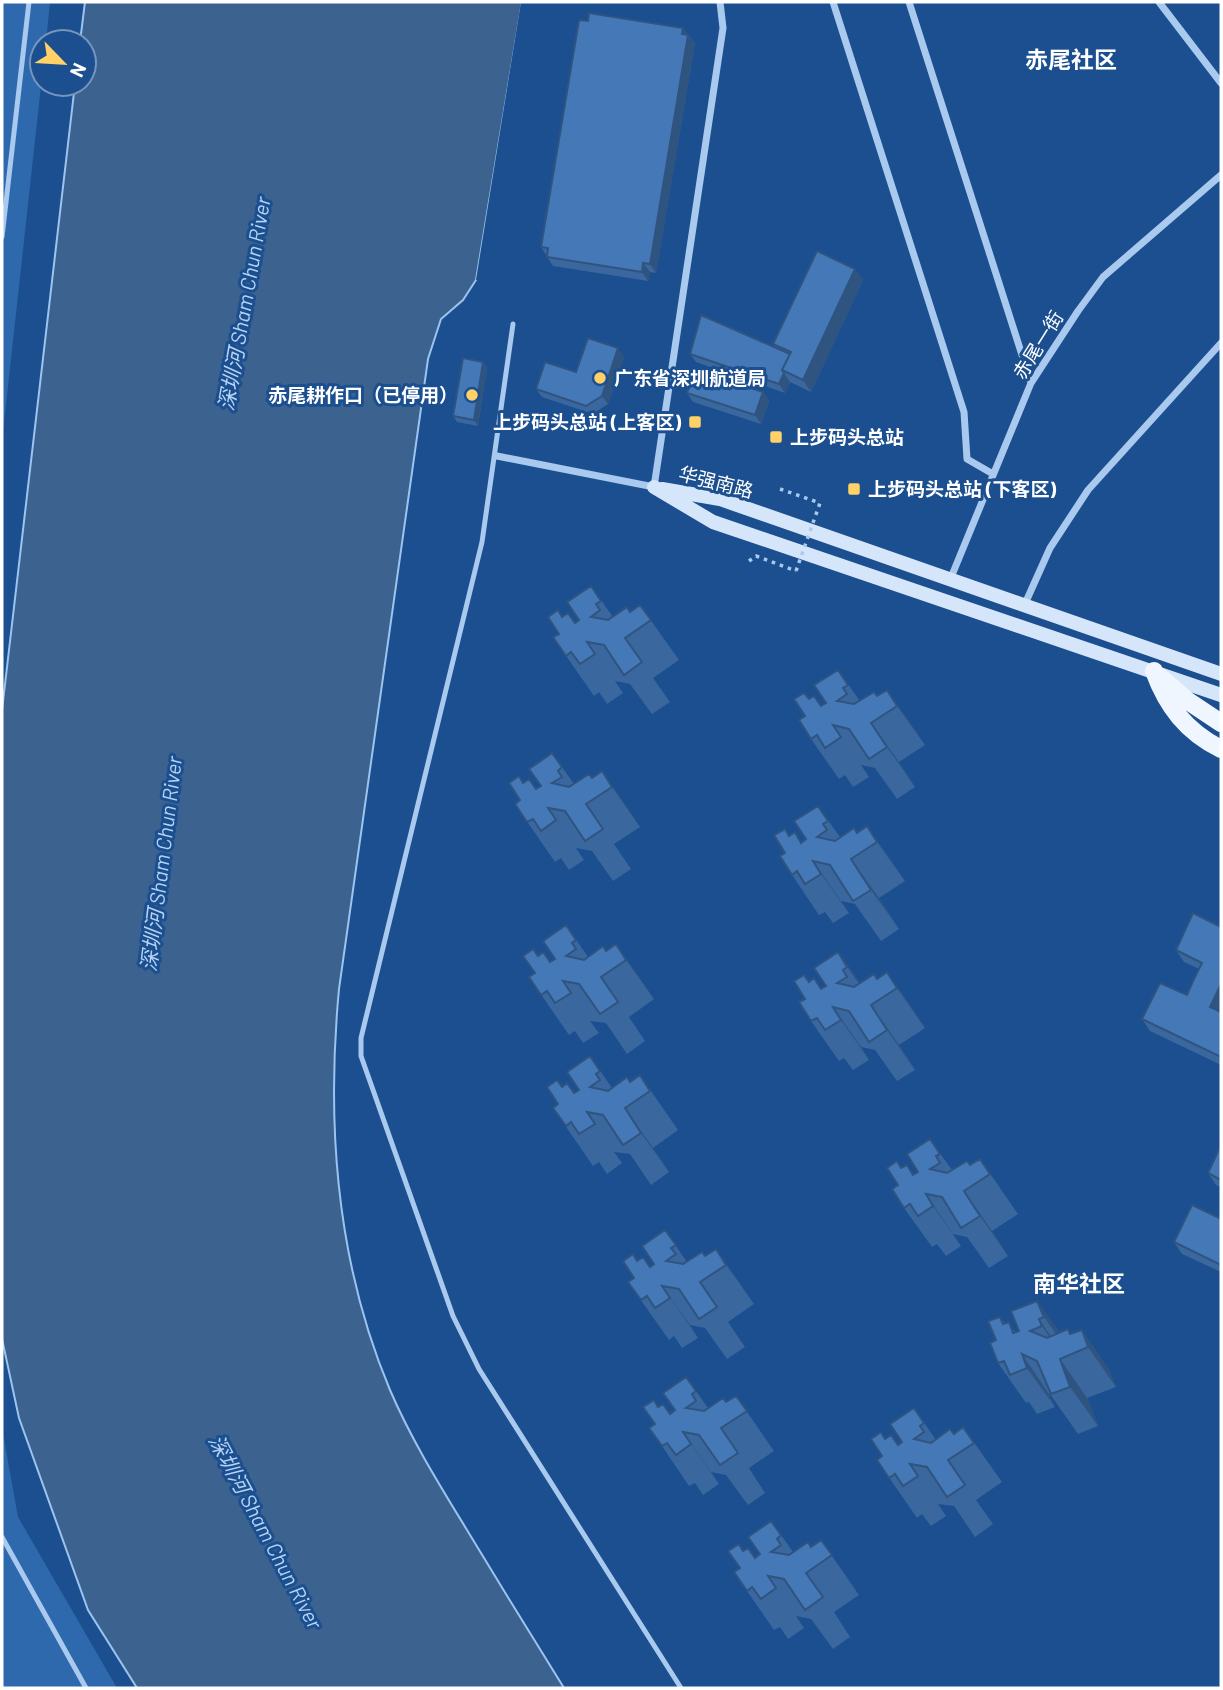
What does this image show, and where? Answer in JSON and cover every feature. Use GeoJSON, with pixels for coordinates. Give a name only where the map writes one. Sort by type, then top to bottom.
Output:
{"type":"FeatureCollection","features":[{"type":"Feature","properties":{"kind":"main road","name":"华强南路"},"geometry":{"type":"LineString","coordinates":[[654,487],[720,499],[1221,674]]}},
{"type":"Feature","properties":{"kind":"main road","name":"华强南路"},"geometry":{"type":"LineString","coordinates":[[654,487],[713,523],[1221,695]]}},
{"type":"Feature","properties":{"kind":"main road"},"geometry":{"type":"LineString","coordinates":[[1154,671],[1188,701],[1221,723]]}},
{"type":"Feature","properties":{"kind":"main road"},"geometry":{"type":"LineString","coordinates":[[1154,671],[1174,713],[1196,734],[1221,749]]}},
{"type":"Feature","properties":{"kind":"street"},"geometry":{"type":"LineString","coordinates":[[497,456],[654,487],[723,29],[720,2]]}},
{"type":"Feature","properties":{"kind":"street"},"geometry":{"type":"LineString","coordinates":[[833,2],[964,412],[967,459],[993,474]]}},
{"type":"Feature","properties":{"kind":"street"},"geometry":{"type":"LineString","coordinates":[[909,2],[1031,383]]}},
{"type":"Feature","properties":{"kind":"street"},"geometry":{"type":"LineString","coordinates":[[1159,2],[1221,83]]}},
{"type":"Feature","properties":{"kind":"street","name":"赤尾一街"},"geometry":{"type":"LineString","coordinates":[[949,580],[1031,383],[1103,277],[1221,175]]}},
{"type":"Feature","properties":{"kind":"street"},"geometry":{"type":"LineString","coordinates":[[1024,606],[1050,548],[1088,490],[1221,343]]}},
{"type":"Feature","properties":{"kind":"lane"},"geometry":{"type":"LineString","coordinates":[[2,237],[29,2]]}},
{"type":"Feature","properties":{"kind":"lane"},"geometry":{"type":"LineString","coordinates":[[513,324],[497,456],[482,542],[360,1038],[361,1056],[453,1316],[479,1369],[681,1688]]}},
{"type":"Feature","properties":{"kind":"lane"},"geometry":{"type":"LineString","coordinates":[[2,1537],[86,1688]]}},
{"type":"Feature","properties":{"kind":"path"},"geometry":{"type":"LineString","coordinates":[[749,561],[756,556],[796,571],[820,503],[780,489]]}},
{"type":"Feature","properties":{"kind":"shaded area"},"geometry":{"type":"Polygon","coordinates":[[[2,2],[50,2],[47,28],[28,28],[28,98],[40,98],[2,441],[2,2]]]}},
{"type":"Feature","properties":{"kind":"shaded area"},"geometry":{"type":"Polygon","coordinates":[[[2,1428],[18,1517],[117,1688],[2,1688],[2,1428]]]}},
{"type":"Feature","properties":{"kind":"water","name":"深圳河 Sham Chun River"},"geometry":{"type":"Polygon","coordinates":[[[85,2],[522,2],[476,280],[463,300],[441,319],[428,359],[339,989],[335,1040],[335,1142],[339,1193],[357,1293],[390,1390],[436,1478],[564,1688],[137,1688],[88,1610],[19,1418],[2,1339],[2,710],[73,98],[98,98],[98,28],[82,28],[85,2]]]}},
{"type":"Feature","properties":{"kind":"pier"},"geometry":{"type":"Polygon","coordinates":[[[521,2],[526,2],[479,280],[476,280],[521,2]]]}},
{"type":"Feature","properties":{"kind":"building"},"geometry":{"type":"Polygon","coordinates":[[[589,13],[683,28],[682,34],[688,35],[650,264],[643,263],[642,272],[547,257],[548,248],[541,247],[579,20],[588,21],[589,13]]]}},
{"type":"Feature","properties":{"kind":"building"},"geometry":{"type":"Polygon","coordinates":[[[817,251],[855,269],[803,380],[782,370],[791,352],[773,344],[817,251]]]}},
{"type":"Feature","properties":{"kind":"building"},"geometry":{"type":"Polygon","coordinates":[[[701,315],[790,354],[779,384],[690,354],[701,315]]]}},
{"type":"Feature","properties":{"kind":"building","name":"广东省深圳航道局"},"geometry":{"type":"Polygon","coordinates":[[[588,338],[618,348],[602,396],[586,406],[536,389],[545,362],[576,372],[588,338]]]}},
{"type":"Feature","properties":{"kind":"building","name":"赤尾耕作口（已停用）"},"geometry":{"type":"Polygon","coordinates":[[[463,358],[483,362],[474,420],[453,416],[463,358]]]}},
{"type":"Feature","properties":{"kind":"building"},"geometry":{"type":"Polygon","coordinates":[[[695,370],[763,392],[755,415],[687,393],[695,370]]]}},
{"type":"Feature","properties":{"kind":"building"},"geometry":{"type":"Polygon","coordinates":[[[591,586],[601,601],[596,604],[600,610],[591,617],[608,620],[627,607],[630,612],[640,605],[651,620],[625,638],[642,662],[624,675],[604,645],[587,642],[595,654],[580,664],[571,652],[566,656],[553,637],[559,634],[548,617],[558,610],[562,617],[568,613],[575,623],[579,620],[567,602],[591,586]]]}},
{"type":"Feature","properties":{"kind":"building"},"geometry":{"type":"Polygon","coordinates":[[[838,670],[848,685],[843,688],[847,694],[837,701],[854,704],[874,692],[877,696],[887,690],[897,706],[871,723],[887,747],[869,759],[849,729],[833,725],[841,737],[825,748],[817,735],[811,739],[799,720],[805,716],[794,699],[804,693],[809,699],[814,696],[821,706],[826,703],[814,685],[838,670]]]}},
{"type":"Feature","properties":{"kind":"building"},"geometry":{"type":"Polygon","coordinates":[[[552,753],[562,767],[558,771],[562,777],[552,783],[569,787],[589,774],[592,778],[602,771],[612,787],[586,804],[603,829],[585,841],[565,811],[548,808],[556,820],[541,831],[533,819],[527,822],[515,804],[520,800],[509,783],[519,776],[523,783],[529,779],[536,789],[541,786],[529,769],[552,753]]]}},
{"type":"Feature","properties":{"kind":"building"},"geometry":{"type":"Polygon","coordinates":[[[818,806],[828,821],[823,824],[827,830],[817,837],[835,841],[854,828],[857,833],[867,826],[877,842],[851,859],[871,890],[853,901],[830,865],[813,861],[821,874],[805,884],[797,871],[792,875],[780,856],[785,853],[774,835],[785,829],[789,836],[795,832],[801,843],[806,839],[794,821],[818,806]]]}},
{"type":"Feature","properties":{"kind":"building"},"geometry":{"type":"Polygon","coordinates":[[[1193,913],[1221,927],[1221,984],[1210,1007],[1221,1012],[1221,1057],[1142,1019],[1160,983],[1187,995],[1202,963],[1176,950],[1193,913]]]}},
{"type":"Feature","properties":{"kind":"building"},"geometry":{"type":"Polygon","coordinates":[[[566,925],[576,940],[572,943],[576,949],[566,956],[584,960],[603,946],[606,951],[616,944],[626,960],[601,977],[618,1002],[600,1014],[579,984],[563,981],[571,993],[555,1003],[547,991],[541,995],[529,977],[535,973],[523,956],[533,949],[538,956],[543,952],[550,962],[555,959],[543,941],[566,925]]]}},
{"type":"Feature","properties":{"kind":"building"},"geometry":{"type":"Polygon","coordinates":[[[838,952],[847,967],[843,970],[847,977],[837,983],[854,987],[874,974],[877,979],[887,972],[897,988],[871,1005],[887,1030],[869,1042],[849,1011],[833,1007],[841,1020],[825,1030],[817,1018],[811,1021],[799,1002],[805,999],[794,981],[804,975],[809,982],[814,978],[821,989],[826,986],[814,968],[838,952]]]}},
{"type":"Feature","properties":{"kind":"building"},"geometry":{"type":"Polygon","coordinates":[[[590,1056],[600,1071],[596,1074],[600,1080],[590,1087],[608,1091],[627,1077],[630,1082],[640,1075],[650,1091],[625,1108],[641,1133],[623,1145],[603,1115],[587,1112],[595,1124],[579,1134],[571,1122],[566,1126],[553,1108],[558,1104],[547,1087],[557,1080],[562,1087],[567,1083],[574,1093],[579,1090],[567,1072],[590,1056]]]}},
{"type":"Feature","properties":{"kind":"building"},"geometry":{"type":"Polygon","coordinates":[[[930,1139],[940,1154],[936,1156],[940,1163],[930,1169],[947,1173],[967,1161],[970,1165],[980,1159],[990,1174],[964,1191],[980,1216],[961,1228],[942,1197],[926,1194],[933,1206],[918,1216],[910,1204],[904,1208],[892,1189],[898,1185],[887,1168],[897,1161],[901,1168],[907,1165],[913,1175],[918,1172],[907,1154],[930,1139]]]}},
{"type":"Feature","properties":{"kind":"building"},"geometry":{"type":"Polygon","coordinates":[[[1221,1145],[1221,1180],[1208,1173],[1221,1145]]]}},
{"type":"Feature","properties":{"kind":"building"},"geometry":{"type":"Polygon","coordinates":[[[1192,1205],[1219,1218],[1221,1213],[1221,1265],[1174,1242],[1192,1205]]]}},
{"type":"Feature","properties":{"kind":"building"},"geometry":{"type":"Polygon","coordinates":[[[665,1230],[676,1245],[671,1248],[676,1254],[666,1261],[683,1264],[702,1252],[705,1256],[716,1249],[726,1265],[700,1282],[717,1307],[699,1319],[679,1289],[662,1286],[670,1298],[655,1308],[647,1296],[641,1300],[628,1282],[634,1278],[623,1261],[633,1254],[637,1261],[643,1257],[650,1267],[654,1264],[642,1246],[665,1230]]]}},
{"type":"Feature","properties":{"kind":"building"},"geometry":{"type":"Polygon","coordinates":[[[1037,1301],[1044,1317],[1039,1319],[1042,1326],[1030,1331],[1047,1338],[1068,1329],[1070,1334],[1082,1330],[1088,1347],[1060,1359],[1070,1387],[1051,1394],[1037,1361],[1022,1354],[1027,1368],[1010,1375],[1004,1361],[998,1363],[990,1343],[996,1340],[988,1321],[1000,1317],[1003,1324],[1009,1322],[1013,1333],[1019,1331],[1011,1311],[1037,1301]]]}},
{"type":"Feature","properties":{"kind":"building"},"geometry":{"type":"Polygon","coordinates":[[[686,1377],[696,1391],[692,1394],[696,1401],[686,1408],[704,1411],[723,1398],[726,1402],[736,1396],[747,1411],[721,1428],[738,1453],[720,1465],[699,1435],[683,1432],[691,1444],[676,1455],[667,1443],[662,1446],[649,1428],[655,1424],[643,1407],[654,1400],[658,1407],[663,1404],[670,1414],[675,1410],[663,1393],[686,1377]]]}},
{"type":"Feature","properties":{"kind":"building"},"geometry":{"type":"Polygon","coordinates":[[[914,1408],[924,1423],[920,1426],[924,1432],[914,1439],[931,1443],[950,1429],[954,1434],[963,1427],[974,1443],[948,1460],[965,1485],[947,1497],[927,1467],[910,1464],[918,1476],[903,1486],[895,1474],[889,1478],[877,1460],[882,1456],[871,1439],[881,1432],[885,1439],[891,1435],[898,1445],[902,1442],[890,1424],[914,1408]]]}},
{"type":"Feature","properties":{"kind":"building"},"geometry":{"type":"Polygon","coordinates":[[[771,1521],[781,1535],[777,1539],[781,1545],[771,1552],[789,1555],[808,1542],[811,1547],[821,1540],[832,1555],[806,1573],[823,1597],[805,1610],[784,1579],[768,1576],[776,1588],[761,1599],[752,1587],[747,1591],[734,1572],[740,1568],[728,1551],[739,1544],[743,1551],[748,1548],[755,1558],[760,1554],[748,1537],[771,1521]]]}},
{"type":"Feature","properties":{"kind":"place","name":"广东省深圳航道局"},"geometry":{"type":"Point","coordinates":[600,378]}},
{"type":"Feature","properties":{"kind":"place","name":"赤尾耕作口（已停用）"},"geometry":{"type":"Point","coordinates":[472,395]}},
{"type":"Feature","properties":{"kind":"place","name":"上步码头总站 (上客区)"},"geometry":{"type":"Point","coordinates":[695,422]}},
{"type":"Feature","properties":{"kind":"place","name":"上步码头总站"},"geometry":{"type":"Point","coordinates":[776,437]}},
{"type":"Feature","properties":{"kind":"place","name":"上步码头总站 (下客区)"},"geometry":{"type":"Point","coordinates":[854,489]}},
{"type":"Feature","properties":{"kind":"district","name":"赤尾社区"},"geometry":{"type":"Point","coordinates":[1071,60]}},
{"type":"Feature","properties":{"kind":"district","name":"南华社区"},"geometry":{"type":"Point","coordinates":[1079,1284]}}]}
